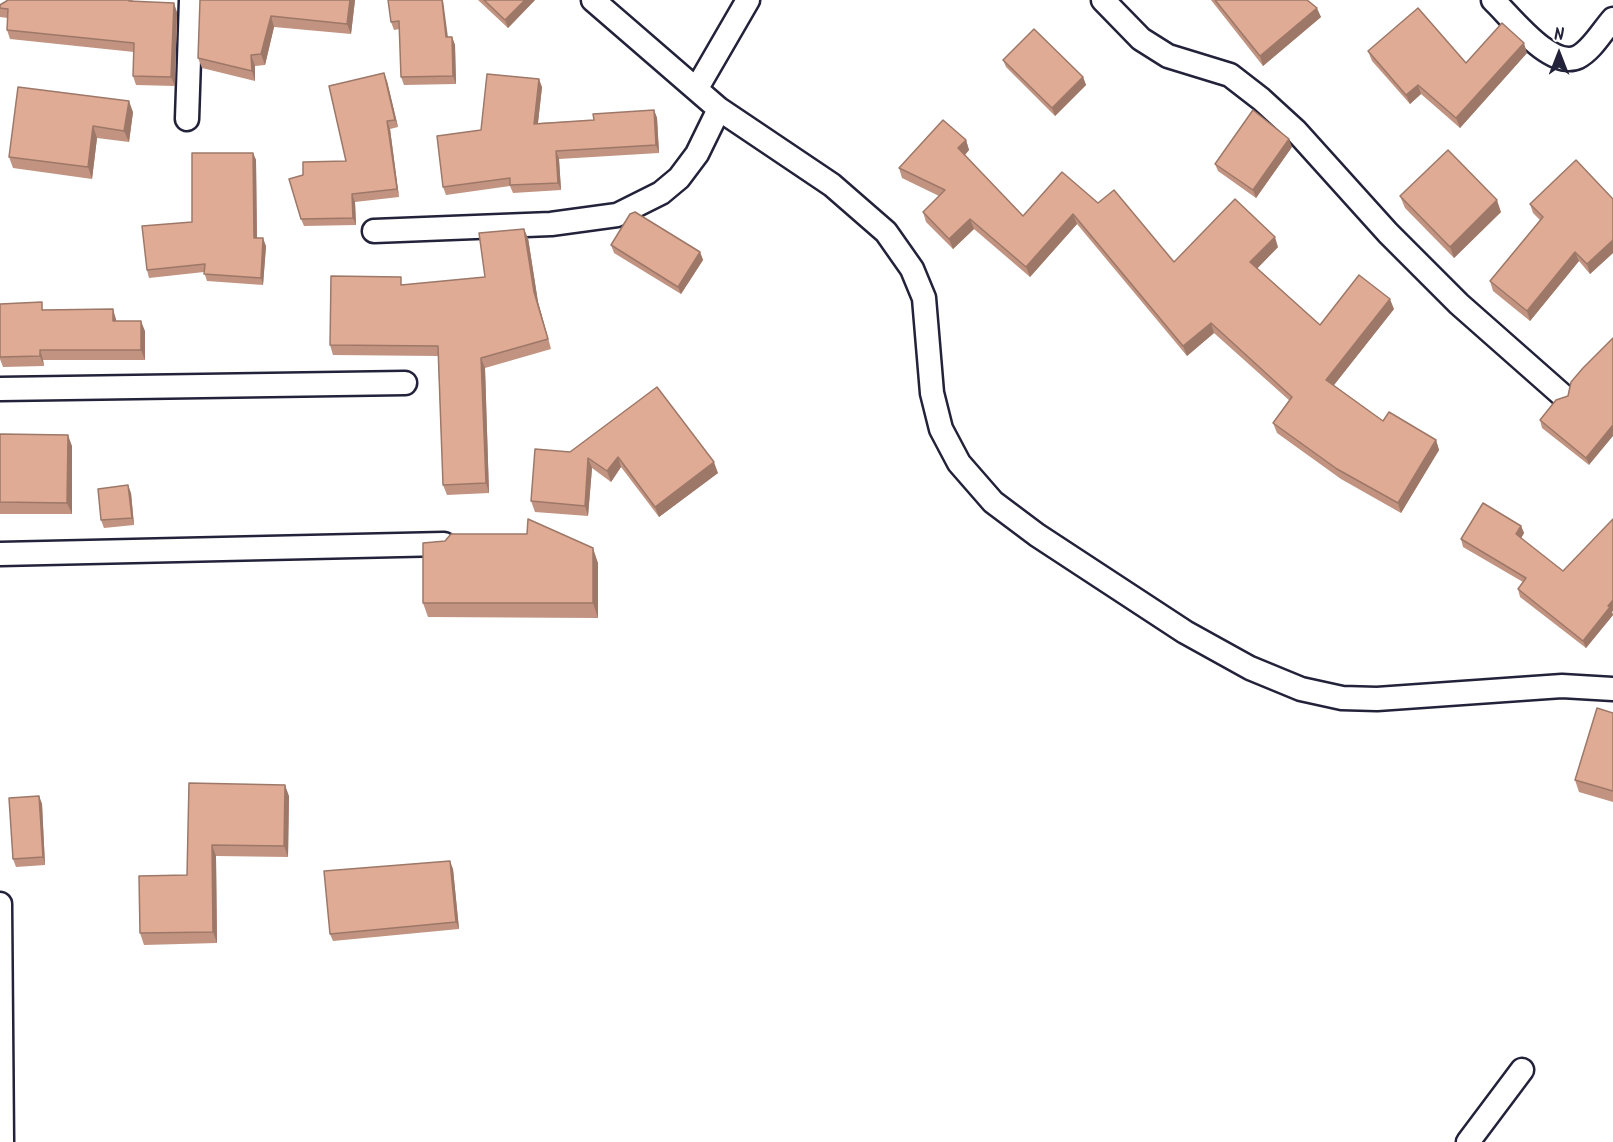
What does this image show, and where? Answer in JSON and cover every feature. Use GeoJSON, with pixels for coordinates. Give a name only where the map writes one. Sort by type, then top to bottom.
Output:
{"type":"FeatureCollection","features":[{"type":"Feature","properties":{"kind":"street"},"geometry":{"type":"LineString","coordinates":[[187,119],[191,0]]}},
{"type":"Feature","properties":{"kind":"street"},"geometry":{"type":"LineString","coordinates":[[593,0],[719,109],[859,207],[886,232],[912,268],[924,298],[932,393],[941,429],[959,462],[993,502],[1037,535],[1185,632],[1250,668],[1302,689],[1342,698],[1377,699],[1562,686],[1613,689]]}},
{"type":"Feature","properties":{"kind":"street"},"geometry":{"type":"LineString","coordinates":[[697,88],[748,0]]}},
{"type":"Feature","properties":{"kind":"street"},"geometry":{"type":"LineString","coordinates":[[1103,0],[1142,39],[1168,56],[1230,75],[1261,99],[1296,131],[1388,233],[1451,296],[1561,394]]}},
{"type":"Feature","properties":{"kind":"street"},"geometry":{"type":"LineString","coordinates":[[1493,0],[1551,55],[1568,59],[1579,56],[1589,48],[1613,19]]}},
{"type":"Feature","properties":{"kind":"street"},"geometry":{"type":"LineString","coordinates":[[374,231],[551,224],[617,215],[661,193],[679,178],[697,154],[719,109]]}},
{"type":"Feature","properties":{"kind":"street"},"geometry":{"type":"LineString","coordinates":[[0,390],[405,384]]}},
{"type":"Feature","properties":{"kind":"street"},"geometry":{"type":"LineString","coordinates":[[0,554],[444,544]]}},
{"type":"Feature","properties":{"kind":"street"},"geometry":{"type":"LineString","coordinates":[[0,904],[2,1142]]}},
{"type":"Feature","properties":{"kind":"street"},"geometry":{"type":"LineString","coordinates":[[1468,1142],[1522,1070]]}},
{"type":"Feature","properties":{"kind":"building"},"geometry":{"type":"Polygon","coordinates":[[[8,0],[129,0],[174,3],[171,77],[133,76],[134,43],[7,30],[8,9],[0,8],[0,5],[8,0]]]}},
{"type":"Feature","properties":{"kind":"building"},"geometry":{"type":"Polygon","coordinates":[[[200,0],[350,0],[347,24],[271,16],[261,54],[251,55],[252,71],[198,58],[200,0]]]}},
{"type":"Feature","properties":{"kind":"building"},"geometry":{"type":"Polygon","coordinates":[[[388,0],[442,0],[446,37],[452,37],[453,76],[401,77],[399,21],[391,22],[388,0]]]}},
{"type":"Feature","properties":{"kind":"building"},"geometry":{"type":"Polygon","coordinates":[[[484,0],[525,0],[505,20],[484,0]]]}},
{"type":"Feature","properties":{"kind":"building"},"geometry":{"type":"Polygon","coordinates":[[[1215,0],[1307,0],[1317,8],[1260,56],[1215,0]]]}},
{"type":"Feature","properties":{"kind":"building"},"geometry":{"type":"Polygon","coordinates":[[[1418,8],[1466,63],[1502,23],[1524,43],[1456,118],[1418,85],[1406,95],[1368,51],[1418,8]]]}},
{"type":"Feature","properties":{"kind":"building"},"geometry":{"type":"Polygon","coordinates":[[[1034,29],[1083,77],[1052,108],[1003,60],[1034,29]]]}},
{"type":"Feature","properties":{"kind":"building"},"geometry":{"type":"Polygon","coordinates":[[[384,73],[395,120],[387,121],[397,189],[352,194],[353,218],[301,219],[289,179],[303,175],[303,162],[346,161],[329,86],[384,73]]]}},
{"type":"Feature","properties":{"kind":"building"},"geometry":{"type":"Polygon","coordinates":[[[487,74],[539,79],[534,124],[594,120],[593,114],[654,110],[656,145],[556,151],[558,183],[510,185],[510,178],[443,187],[437,136],[481,130],[487,74]]]}},
{"type":"Feature","properties":{"kind":"building"},"geometry":{"type":"Polygon","coordinates":[[[18,87],[129,101],[124,131],[93,126],[88,167],[9,157],[18,87]]]}},
{"type":"Feature","properties":{"kind":"building"},"geometry":{"type":"Polygon","coordinates":[[[1253,110],[1289,139],[1253,190],[1215,164],[1253,110]]]}},
{"type":"Feature","properties":{"kind":"building"},"geometry":{"type":"Polygon","coordinates":[[[943,120],[966,140],[958,148],[1023,216],[1062,172],[1098,203],[1114,190],[1174,262],[1235,199],[1275,237],[1250,262],[1320,325],[1359,275],[1390,299],[1326,380],[1383,421],[1389,412],[1436,440],[1398,503],[1337,469],[1273,423],[1292,397],[1211,323],[1183,346],[1073,214],[1026,267],[970,219],[949,239],[923,212],[945,190],[899,168],[943,120]]]}},
{"type":"Feature","properties":{"kind":"building"},"geometry":{"type":"Polygon","coordinates":[[[1448,150],[1497,200],[1450,247],[1400,196],[1448,150]]]}},
{"type":"Feature","properties":{"kind":"building"},"geometry":{"type":"Polygon","coordinates":[[[192,153],[253,153],[254,238],[263,238],[261,278],[204,274],[205,264],[147,270],[142,226],[192,222],[192,153]]]}},
{"type":"Feature","properties":{"kind":"building"},"geometry":{"type":"Polygon","coordinates":[[[1576,160],[1613,199],[1613,240],[1587,264],[1575,252],[1527,311],[1490,281],[1543,217],[1530,204],[1576,160]]]}},
{"type":"Feature","properties":{"kind":"building"},"geometry":{"type":"Polygon","coordinates":[[[635,212],[700,252],[678,287],[611,245],[630,214],[635,212]]]}},
{"type":"Feature","properties":{"kind":"building"},"geometry":{"type":"Polygon","coordinates":[[[524,229],[534,292],[548,339],[481,358],[486,483],[443,485],[438,346],[330,345],[331,276],[401,277],[401,285],[485,277],[479,233],[524,229]]]}},
{"type":"Feature","properties":{"kind":"building"},"geometry":{"type":"Polygon","coordinates":[[[42,302],[42,310],[113,309],[113,321],[141,321],[141,350],[40,350],[40,356],[0,357],[0,304],[42,302]]]}},
{"type":"Feature","properties":{"kind":"building"},"geometry":{"type":"Polygon","coordinates":[[[1613,338],[1613,425],[1586,458],[1540,420],[1556,400],[1568,396],[1571,382],[1613,338]]]}},
{"type":"Feature","properties":{"kind":"building"},"geometry":{"type":"Polygon","coordinates":[[[657,387],[714,462],[655,507],[618,457],[607,471],[588,458],[585,506],[531,501],[535,449],[570,452],[657,387]]]}},
{"type":"Feature","properties":{"kind":"building"},"geometry":{"type":"Polygon","coordinates":[[[0,434],[68,435],[67,503],[0,502],[0,434]]]}},
{"type":"Feature","properties":{"kind":"building"},"geometry":{"type":"Polygon","coordinates":[[[128,485],[132,518],[101,520],[98,489],[128,485]]]}},
{"type":"Feature","properties":{"kind":"building"},"geometry":{"type":"Polygon","coordinates":[[[1483,503],[1521,526],[1516,534],[1563,571],[1613,519],[1613,600],[1583,641],[1518,589],[1526,578],[1461,539],[1483,503]]]}},
{"type":"Feature","properties":{"kind":"building"},"geometry":{"type":"Polygon","coordinates":[[[528,519],[593,548],[593,603],[423,603],[423,543],[445,541],[451,534],[527,534],[528,519]]]}},
{"type":"Feature","properties":{"kind":"building"},"geometry":{"type":"Polygon","coordinates":[[[1597,708],[1613,713],[1613,791],[1575,780],[1597,708]]]}},
{"type":"Feature","properties":{"kind":"building"},"geometry":{"type":"Polygon","coordinates":[[[189,783],[285,785],[284,846],[212,845],[213,932],[140,933],[139,876],[187,875],[189,783]]]}},
{"type":"Feature","properties":{"kind":"building"},"geometry":{"type":"Polygon","coordinates":[[[39,796],[43,857],[13,859],[9,798],[39,796]]]}},
{"type":"Feature","properties":{"kind":"building"},"geometry":{"type":"Polygon","coordinates":[[[450,861],[456,922],[330,934],[324,871],[450,861]]]}}]}
